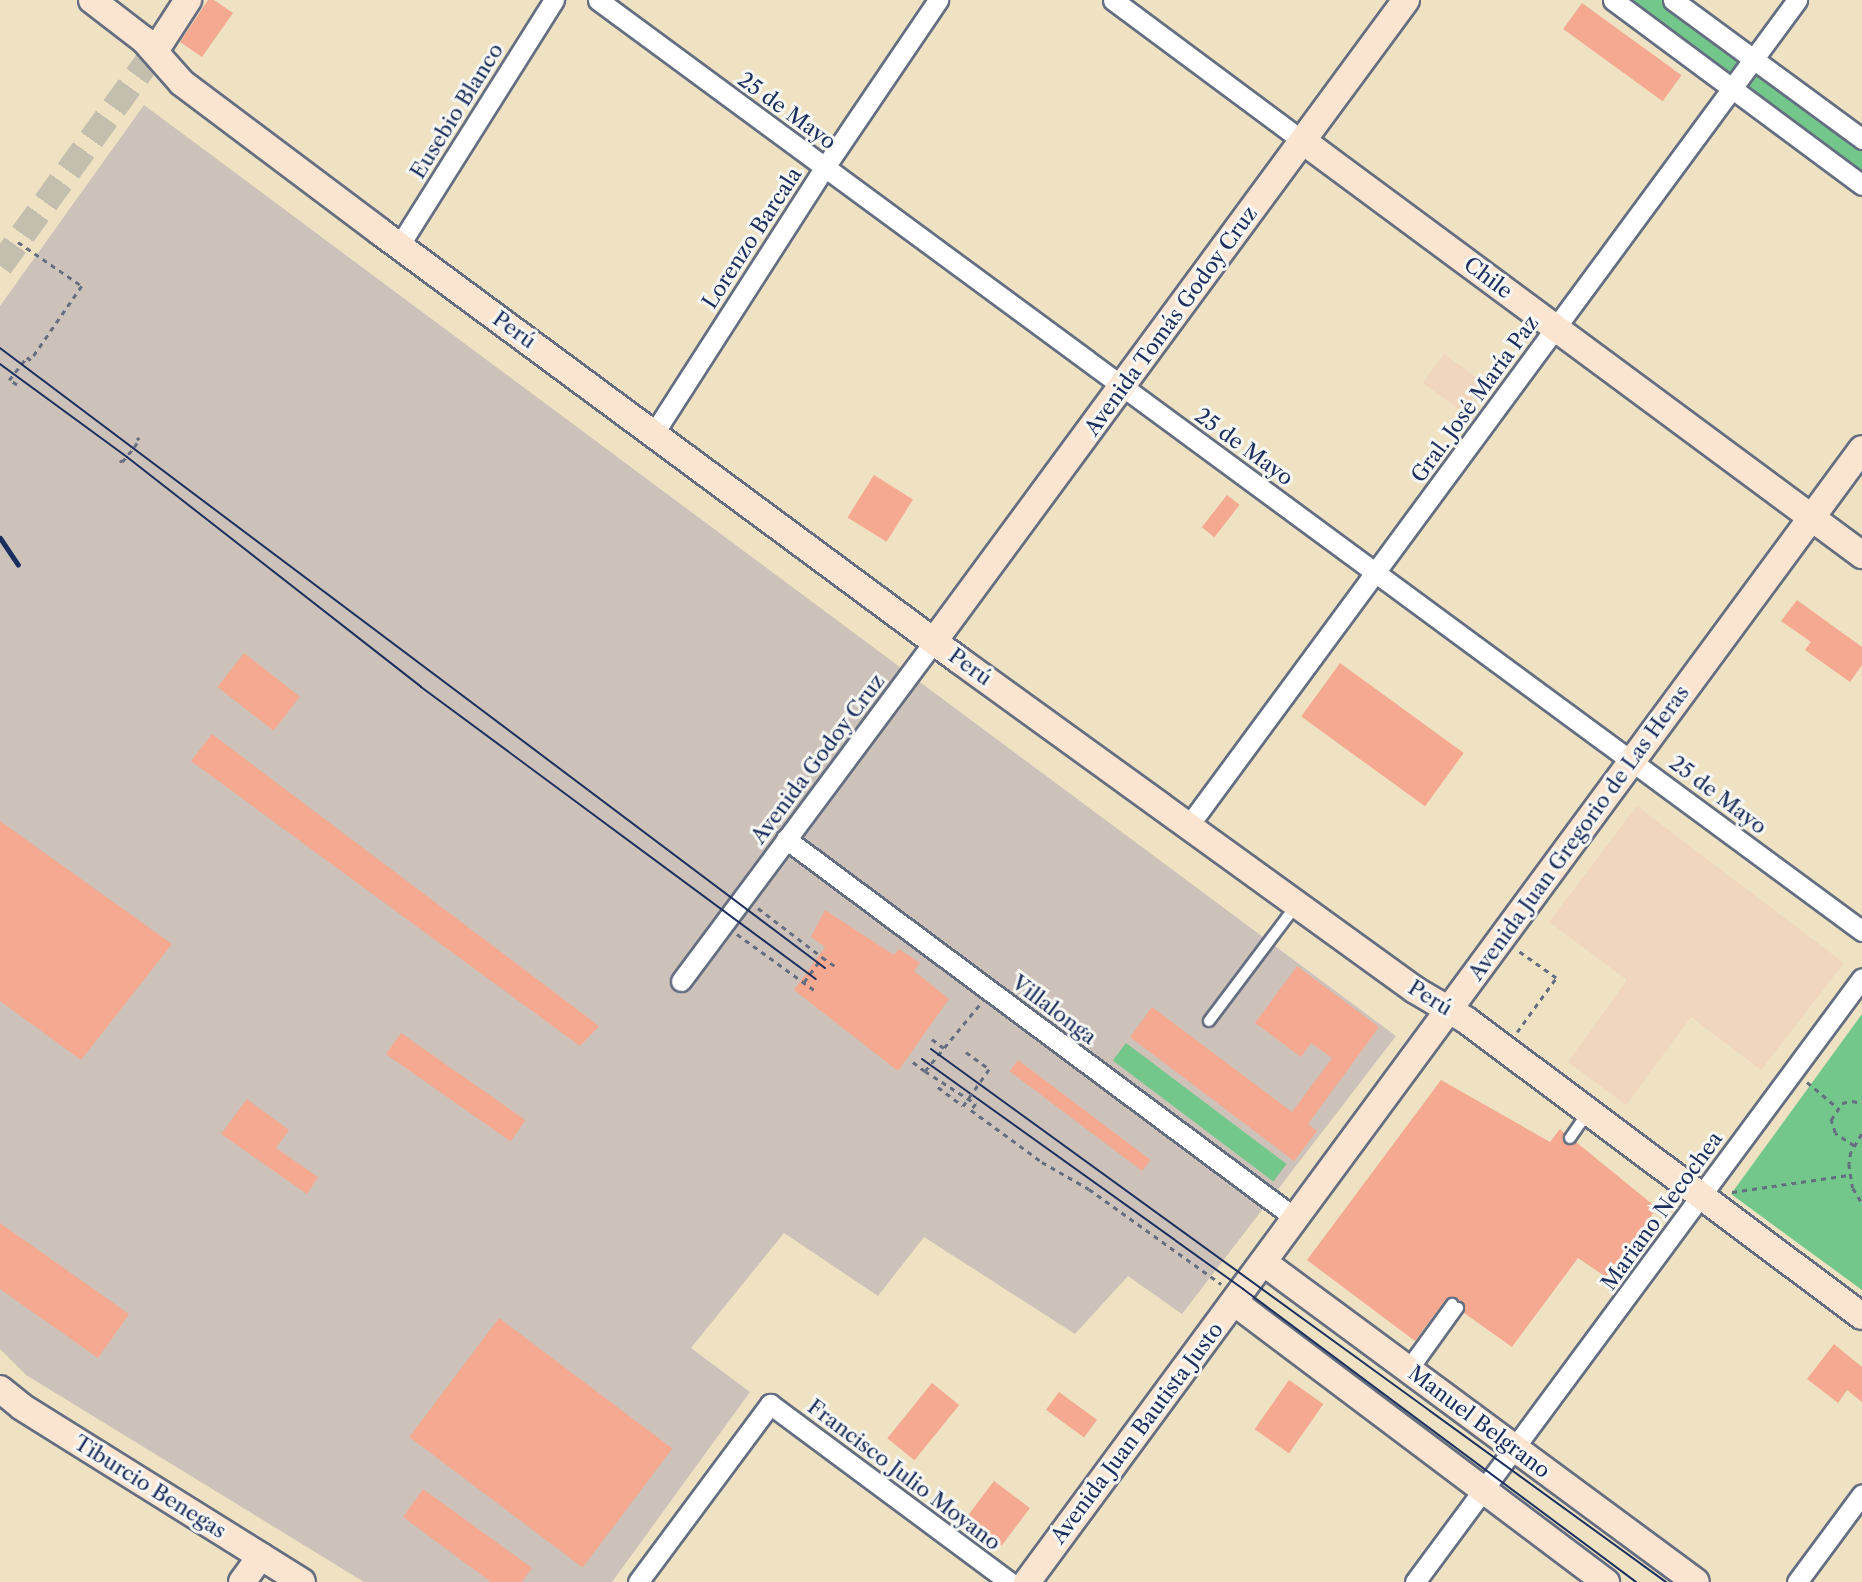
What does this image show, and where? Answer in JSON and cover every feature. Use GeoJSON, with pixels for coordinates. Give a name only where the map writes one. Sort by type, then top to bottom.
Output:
{"type":"FeatureCollection","features":[{"type":"Feature","properties":{"kind":"main road","name":"Perú"},"geometry":{"type":"LineString","coordinates":[[92,0],[155,51],[182,83],[399,246],[934,641],[1415,990],[1505,1049],[1862,1316]]}},
{"type":"Feature","properties":{"kind":"main road"},"geometry":{"type":"LineString","coordinates":[[155,51],[188,0]]}},
{"type":"Feature","properties":{"kind":"main road","name":"Avenida Tomás Godoy Cruz"},"geometry":{"type":"LineString","coordinates":[[934,641],[1406,0]]}},
{"type":"Feature","properties":{"kind":"main road","name":"Chile"},"geometry":{"type":"LineString","coordinates":[[1303,141],[1862,555]]}},
{"type":"Feature","properties":{"kind":"main road","name":"Avenida Juan Gregorio de Las Heras"},"geometry":{"type":"LineString","coordinates":[[1240,1294],[1862,449]]}},
{"type":"Feature","properties":{"kind":"main road","name":"Manuel Belgrano"},"geometry":{"type":"LineString","coordinates":[[1263,1262],[1696,1582]]}},
{"type":"Feature","properties":{"kind":"main road"},"geometry":{"type":"LineString","coordinates":[[1240,1294],[1492,1481],[1606,1582]]}},
{"type":"Feature","properties":{"kind":"main road","name":"Avenida Juan Bautista Justo"},"geometry":{"type":"LineString","coordinates":[[1027,1582],[1240,1294]]}},
{"type":"Feature","properties":{"kind":"main road","name":"Tiburcio Benegas"},"geometry":{"type":"LineString","coordinates":[[0,1389],[22,1407],[302,1582]]}},
{"type":"Feature","properties":{"kind":"main road"},"geometry":{"type":"LineString","coordinates":[[242,1582],[261,1556]]}},
{"type":"Feature","properties":{"kind":"street","name":"Eusebio Blanco"},"geometry":{"type":"LineString","coordinates":[[399,246],[554,0]]}},
{"type":"Feature","properties":{"kind":"street","name":"25 de Mayo"},"geometry":{"type":"LineString","coordinates":[[598,0],[1862,931]]}},
{"type":"Feature","properties":{"kind":"street","name":"Lorenzo Barcala"},"geometry":{"type":"LineString","coordinates":[[654,433],[825,167],[938,0]]}},
{"type":"Feature","properties":{"kind":"street","name":"Chile"},"geometry":{"type":"LineString","coordinates":[[1113,0],[1303,141]]}},
{"type":"Feature","properties":{"kind":"street"},"geometry":{"type":"LineString","coordinates":[[1613,0],[1862,185]]}},
{"type":"Feature","properties":{"kind":"street"},"geometry":{"type":"LineString","coordinates":[[1673,0],[1862,139]]}},
{"type":"Feature","properties":{"kind":"street","name":"Gral. José María Paz"},"geometry":{"type":"LineString","coordinates":[[1189,825],[1797,0]]}},
{"type":"Feature","properties":{"kind":"street","name":"Avenida Godoy Cruz"},"geometry":{"type":"LineString","coordinates":[[681,981],[934,641]]}},
{"type":"Feature","properties":{"kind":"street","name":"Villalonga"},"geometry":{"type":"LineString","coordinates":[[786,839],[1295,1218]]}},
{"type":"Feature","properties":{"kind":"street","name":"Mariano Necochea"},"geometry":{"type":"LineString","coordinates":[[1415,1582],[1862,978]]}},
{"type":"Feature","properties":{"kind":"street","name":"Francisco Julio Moyano"},"geometry":{"type":"LineString","coordinates":[[638,1582],[770,1404],[1010,1582]]}},
{"type":"Feature","properties":{"kind":"street"},"geometry":{"type":"LineString","coordinates":[[1797,1582],[1862,1494]]}},
{"type":"Feature","properties":{"kind":"lane"},"geometry":{"type":"LineString","coordinates":[[1209,1021],[1297,904]]}},
{"type":"Feature","properties":{"kind":"lane"},"geometry":{"type":"LineString","coordinates":[[1570,1138],[1588,1112]]}},
{"type":"Feature","properties":{"kind":"lane"},"geometry":{"type":"LineString","coordinates":[[1409,1370],[1455,1306]]}},
{"type":"Feature","properties":{"kind":"path"},"geometry":{"type":"LineString","coordinates":[[17,385],[9,380],[27,357],[33,362],[82,286],[18,242]]}},
{"type":"Feature","properties":{"kind":"path"},"geometry":{"type":"LineString","coordinates":[[120,460],[122,462],[127,457],[139,440],[137,438]]}},
{"type":"Feature","properties":{"kind":"path"},"geometry":{"type":"LineString","coordinates":[[741,900],[835,966]]}},
{"type":"Feature","properties":{"kind":"path"},"geometry":{"type":"LineString","coordinates":[[723,924],[814,990]]}},
{"type":"Feature","properties":{"kind":"path"},"geometry":{"type":"LineString","coordinates":[[1502,938],[1556,978],[1505,1049]]}},
{"type":"Feature","properties":{"kind":"path"},"geometry":{"type":"LineString","coordinates":[[804,982],[822,957]]}},
{"type":"Feature","properties":{"kind":"path"},"geometry":{"type":"LineString","coordinates":[[925,1071],[990,991]]}},
{"type":"Feature","properties":{"kind":"path"},"geometry":{"type":"LineString","coordinates":[[932,1039],[944,1048]]}},
{"type":"Feature","properties":{"kind":"path"},"geometry":{"type":"LineString","coordinates":[[937,1087],[963,1105],[989,1069],[966,1052]]}},
{"type":"Feature","properties":{"kind":"path"},"geometry":{"type":"LineString","coordinates":[[913,1062],[976,1104],[971,1110],[1042,1162],[1088,1189],[1240,1294]]}},
{"type":"Feature","properties":{"kind":"path"},"geometry":{"type":"LineString","coordinates":[[1794,1070],[1837,1107]]}},
{"type":"Feature","properties":{"kind":"path"},"geometry":{"type":"LineString","coordinates":[[1854,1146],[1832,1129],[1831,1120],[1837,1107],[1846,1101],[1862,1103]]}},
{"type":"Feature","properties":{"kind":"path"},"geometry":{"type":"LineString","coordinates":[[1862,1134],[1854,1146],[1849,1175],[1862,1203]]}},
{"type":"Feature","properties":{"kind":"path"},"geometry":{"type":"LineString","coordinates":[[1701,1197],[1849,1175]]}},
{"type":"Feature","properties":{"kind":"shaded area"},"geometry":{"type":"Polygon","coordinates":[[[144,105],[1396,1036],[1182,1314],[1128,1276],[1075,1334],[924,1237],[878,1296],[784,1233],[691,1348],[750,1392],[612,1582],[364,1582],[26,1375],[0,1349],[0,306],[144,105]]]}},
{"type":"Feature","properties":{"kind":"shaded area"},"geometry":{"type":"Polygon","coordinates":[[[1444,354],[1484,383],[1462,412],[1423,383],[1444,354]]]}},
{"type":"Feature","properties":{"kind":"shaded area"},"geometry":{"type":"Polygon","coordinates":[[[1637,806],[1844,963],[1761,1070],[1691,1017],[1626,1105],[1568,1062],[1627,980],[1549,922],[1637,806]]]}},
{"type":"Feature","properties":{"kind":"green space"},"geometry":{"type":"Polygon","coordinates":[[[1613,0],[1673,0],[1862,139],[1862,185],[1613,0]]]}},
{"type":"Feature","properties":{"kind":"green space"},"geometry":{"type":"Polygon","coordinates":[[[1862,1014],[1862,1290],[1731,1194],[1862,1014]]]}},
{"type":"Feature","properties":{"kind":"green space"},"geometry":{"type":"Polygon","coordinates":[[[1126,1043],[1287,1164],[1273,1182],[1113,1061],[1126,1043]]]}},
{"type":"Feature","properties":{"kind":"building"},"geometry":{"type":"Polygon","coordinates":[[[208,0],[214,0],[233,13],[202,57],[180,42],[208,0]]]}},
{"type":"Feature","properties":{"kind":"building"},"geometry":{"type":"Polygon","coordinates":[[[1582,3],[1682,75],[1663,101],[1563,29],[1582,3]]]}},
{"type":"Feature","properties":{"kind":"building"},"geometry":{"type":"Polygon","coordinates":[[[874,475],[913,499],[887,542],[848,517],[874,475]]]}},
{"type":"Feature","properties":{"kind":"building"},"geometry":{"type":"Polygon","coordinates":[[[1227,495],[1240,505],[1214,537],[1202,527],[1227,495]]]}},
{"type":"Feature","properties":{"kind":"building"},"geometry":{"type":"Polygon","coordinates":[[[1797,600],[1862,647],[1862,665],[1850,682],[1805,650],[1811,642],[1781,621],[1797,600]]]}},
{"type":"Feature","properties":{"kind":"building"},"geometry":{"type":"Polygon","coordinates":[[[244,653],[300,697],[273,731],[218,687],[244,653]]]}},
{"type":"Feature","properties":{"kind":"building"},"geometry":{"type":"Polygon","coordinates":[[[1340,663],[1464,753],[1425,806],[1301,716],[1340,663]]]}},
{"type":"Feature","properties":{"kind":"building"},"geometry":{"type":"Polygon","coordinates":[[[212,734],[599,1026],[580,1046],[191,761],[212,734]]]}},
{"type":"Feature","properties":{"kind":"building"},"geometry":{"type":"Polygon","coordinates":[[[0,821],[172,944],[81,1060],[0,1001],[0,821]]]}},
{"type":"Feature","properties":{"kind":"building"},"geometry":{"type":"Polygon","coordinates":[[[825,910],[894,955],[899,949],[920,963],[914,971],[949,999],[898,1071],[794,990],[825,947],[811,937],[825,910]]]}},
{"type":"Feature","properties":{"kind":"building"},"geometry":{"type":"Polygon","coordinates":[[[1297,966],[1379,1027],[1308,1124],[1317,1131],[1294,1161],[1130,1037],[1152,1007],[1292,1112],[1332,1058],[1311,1043],[1301,1057],[1255,1023],[1297,966]]]}},
{"type":"Feature","properties":{"kind":"building"},"geometry":{"type":"Polygon","coordinates":[[[401,1033],[526,1120],[511,1141],[386,1054],[401,1033]]]}},
{"type":"Feature","properties":{"kind":"building"},"geometry":{"type":"Polygon","coordinates":[[[1018,1060],[1151,1160],[1142,1171],[1010,1071],[1018,1060]]]}},
{"type":"Feature","properties":{"kind":"building"},"geometry":{"type":"Polygon","coordinates":[[[1441,1080],[1550,1142],[1560,1129],[1564,1133],[1565,1144],[1576,1142],[1657,1208],[1606,1277],[1578,1258],[1512,1347],[1464,1313],[1464,1304],[1452,1297],[1446,1299],[1415,1341],[1307,1260],[1441,1080]]]}},
{"type":"Feature","properties":{"kind":"building"},"geometry":{"type":"Polygon","coordinates":[[[247,1099],[289,1130],[276,1148],[318,1177],[307,1194],[221,1134],[247,1099]]]}},
{"type":"Feature","properties":{"kind":"building"},"geometry":{"type":"Polygon","coordinates":[[[0,1223],[129,1314],[98,1358],[0,1289],[0,1223]]]}},
{"type":"Feature","properties":{"kind":"building"},"geometry":{"type":"Polygon","coordinates":[[[499,1318],[672,1449],[583,1568],[409,1437],[499,1318]]]}},
{"type":"Feature","properties":{"kind":"building"},"geometry":{"type":"Polygon","coordinates":[[[1834,1344],[1862,1367],[1862,1402],[1847,1390],[1838,1403],[1807,1379],[1834,1344]]]}},
{"type":"Feature","properties":{"kind":"building"},"geometry":{"type":"Polygon","coordinates":[[[1289,1380],[1323,1404],[1289,1453],[1255,1429],[1289,1380]]]}},
{"type":"Feature","properties":{"kind":"building"},"geometry":{"type":"Polygon","coordinates":[[[932,1383],[959,1405],[915,1460],[887,1438],[932,1383]]]}},
{"type":"Feature","properties":{"kind":"building"},"geometry":{"type":"Polygon","coordinates":[[[1059,1392],[1097,1420],[1084,1437],[1046,1410],[1059,1392]]]}},
{"type":"Feature","properties":{"kind":"building"},"geometry":{"type":"Polygon","coordinates":[[[994,1481],[1030,1508],[1002,1546],[966,1519],[994,1481]]]}},
{"type":"Feature","properties":{"kind":"building"},"geometry":{"type":"Polygon","coordinates":[[[423,1489],[532,1568],[522,1582],[491,1582],[403,1517],[423,1489]]]}},
{"type":"Feature","properties":{"kind":"tunnel"},"geometry":{"type":"LineString","coordinates":[[0,266],[155,51]]}},
{"type":"Feature","properties":{"kind":"tram line"},"geometry":{"type":"LineString","coordinates":[[0,348],[825,968]]}},
{"type":"Feature","properties":{"kind":"tram line"},"geometry":{"type":"LineString","coordinates":[[0,364],[127,457],[421,687],[816,979]]}},
{"type":"Feature","properties":{"kind":"tram line"},"geometry":{"type":"LineString","coordinates":[[931,1049],[1666,1582]]}},
{"type":"Feature","properties":{"kind":"tram line"},"geometry":{"type":"LineString","coordinates":[[922,1059],[1243,1289],[1636,1582]]}},
{"type":"Feature","properties":{"kind":"railway"},"geometry":{"type":"LineString","coordinates":[[0,538],[18,565]]}}]}
